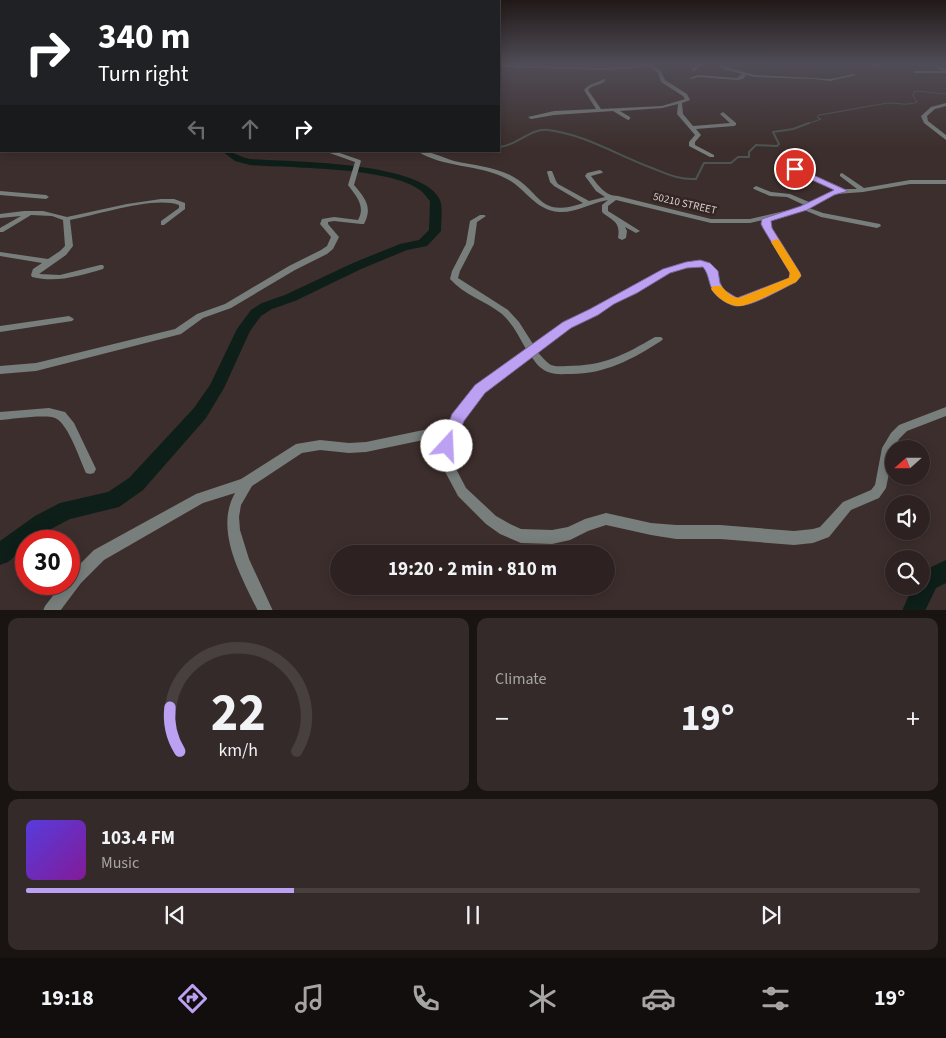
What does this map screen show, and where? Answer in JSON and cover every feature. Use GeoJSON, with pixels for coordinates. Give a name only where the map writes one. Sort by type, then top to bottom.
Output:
{"type":"FeatureCollection","features":[{"type":"Feature","properties":{"kind":"street"},"geometry":{"type":"LineString","coordinates":[[587,91],[600,111]]}},
{"type":"Feature","properties":{"kind":"street"},"geometry":{"type":"LineString","coordinates":[[531,117],[613,109],[650,108],[680,103],[689,99],[678,91]]}},
{"type":"Feature","properties":{"kind":"street"},"geometry":{"type":"LineString","coordinates":[[680,103],[678,111],[698,135],[692,142],[692,146],[712,156]]}},
{"type":"Feature","properties":{"kind":"street"},"geometry":{"type":"LineString","coordinates":[[946,104],[932,108],[924,116],[926,122],[946,138]]}},
{"type":"Feature","properties":{"kind":"street"},"geometry":{"type":"LineString","coordinates":[[613,109],[628,118]]}},
{"type":"Feature","properties":{"kind":"street"},"geometry":{"type":"LineString","coordinates":[[691,128],[734,124],[723,114]]}},
{"type":"Feature","properties":{"kind":"street"},"geometry":{"type":"LineString","coordinates":[[3,370],[36,367],[178,332],[200,316],[228,306],[292,268],[324,252],[330,247],[335,238],[324,224],[325,221],[334,218],[355,223],[360,222],[365,214],[363,200],[351,185],[358,161],[330,152]]}},
{"type":"Feature","properties":{"kind":"street"},"geometry":{"type":"LineString","coordinates":[[423,152],[456,163],[478,166],[511,178],[533,200],[552,209],[565,210]]}},
{"type":"Feature","properties":{"kind":"street"},"geometry":{"type":"LineString","coordinates":[[795,169],[844,191]]}},
{"type":"Feature","properties":{"kind":"street"},"geometry":{"type":"LineString","coordinates":[[550,172],[556,185],[588,203]]}},
{"type":"Feature","properties":{"kind":"street"},"geometry":{"type":"LineString","coordinates":[[600,172],[589,174],[588,176],[598,190],[615,198]]}},
{"type":"Feature","properties":{"kind":"street"},"geometry":{"type":"LineString","coordinates":[[842,175],[863,190]]}},
{"type":"Feature","properties":{"kind":"street","name":"50210 STREET"},"geometry":{"type":"LineString","coordinates":[[565,210],[615,198],[711,221],[736,222],[767,219],[807,206],[831,193],[903,183],[946,182]]}},
{"type":"Feature","properties":{"kind":"street"},"geometry":{"type":"LineString","coordinates":[[756,188],[770,194],[788,195],[821,215],[877,226]]}},
{"type":"Feature","properties":{"kind":"street"},"geometry":{"type":"LineString","coordinates":[[0,193],[46,197]]}},
{"type":"Feature","properties":{"kind":"street"},"geometry":{"type":"LineString","coordinates":[[615,198],[607,202],[603,210],[636,231]]}},
{"type":"Feature","properties":{"kind":"street"},"geometry":{"type":"LineString","coordinates":[[0,216],[30,213],[58,216],[66,219],[153,201],[176,201],[183,204],[182,210],[164,223]]}},
{"type":"Feature","properties":{"kind":"street"},"geometry":{"type":"LineString","coordinates":[[3,230],[30,213]]}},
{"type":"Feature","properties":{"kind":"street"},"geometry":{"type":"LineString","coordinates":[[482,216],[474,221],[470,244],[456,271],[454,279],[511,318],[531,351],[548,368],[554,370],[592,369],[625,359],[658,339]]}},
{"type":"Feature","properties":{"kind":"street"},"geometry":{"type":"LineString","coordinates":[[66,219],[69,246],[66,251],[35,272],[38,276],[52,277],[77,274],[100,267]]}},
{"type":"Feature","properties":{"kind":"street"},"geometry":{"type":"LineString","coordinates":[[767,219],[767,228],[796,274],[793,280],[743,301],[735,302],[723,296],[717,289],[709,267],[697,263],[675,267],[567,325],[474,395],[457,418],[446,456],[447,464],[462,492],[491,520],[522,536],[552,537],[570,533],[585,525],[606,519],[651,529],[676,532],[720,532],[794,538],[813,536],[824,532],[847,506],[875,494],[880,488],[888,448],[894,436],[903,428],[946,411]]}},
{"type":"Feature","properties":{"kind":"street"},"geometry":{"type":"LineString","coordinates":[[619,221],[623,231],[622,238]]}},
{"type":"Feature","properties":{"kind":"street"},"geometry":{"type":"LineString","coordinates":[[0,254],[49,262]]}},
{"type":"Feature","properties":{"kind":"street"},"geometry":{"type":"LineString","coordinates":[[0,329],[69,319]]}},
{"type":"Feature","properties":{"kind":"street"},"geometry":{"type":"LineString","coordinates":[[0,416],[49,412],[61,415],[70,426],[90,469]]}},
{"type":"Feature","properties":{"kind":"street"},"geometry":{"type":"LineString","coordinates":[[50,610],[76,578],[99,555],[200,498],[233,488],[248,481],[288,454],[308,446],[366,447],[433,433],[454,426]]}},
{"type":"Feature","properties":{"kind":"street"},"geometry":{"type":"LineString","coordinates":[[248,481],[235,505],[234,525],[246,571],[266,610]]}},
{"type":"Feature","properties":{"kind":"waterway"},"geometry":{"type":"LineString","coordinates":[[805,125],[821,119],[817,117],[819,115],[886,103],[904,104],[917,102],[913,96],[916,91]]}},
{"type":"Feature","properties":{"kind":"waterway"},"geometry":{"type":"LineString","coordinates":[[922,91],[946,94]]}},
{"type":"Feature","properties":{"kind":"waterway"},"geometry":{"type":"LineString","coordinates":[[500,147],[512,144],[529,134],[541,130],[561,132],[679,178],[696,179],[704,163],[731,163],[738,157],[749,157],[749,152],[756,145],[777,146],[779,144],[773,132],[793,129],[809,123]]}},
{"type":"Feature","properties":{"kind":"waterway"},"geometry":{"type":"LineString","coordinates":[[0,554],[42,523],[67,510],[112,500],[136,484],[200,413],[216,388],[244,329],[256,313],[267,306],[290,298],[357,266],[404,247],[423,243],[435,231],[435,201],[424,188],[410,181],[368,170],[250,162],[238,159],[228,152]]}},
{"type":"Feature","properties":{"kind":"waterway"},"geometry":{"type":"LineString","coordinates":[[913,610],[928,580],[946,571]]}},
{"type":"Feature","properties":{"kind":"slow traffic"},"geometry":{"type":"LineString","coordinates":[[717,289],[731,301],[740,302],[793,280],[796,276],[795,273],[776,242]]}},
{"type":"Feature","properties":{"kind":"route"},"geometry":{"type":"LineString","coordinates":[[447,446],[457,418],[468,402],[486,384],[502,374],[557,331],[633,291],[666,271],[686,265],[700,263],[706,265],[711,268],[717,289],[723,296],[735,302],[743,301],[793,280],[796,276],[795,273],[767,228],[767,219],[804,208],[831,193],[844,191],[795,169]]}}]}
